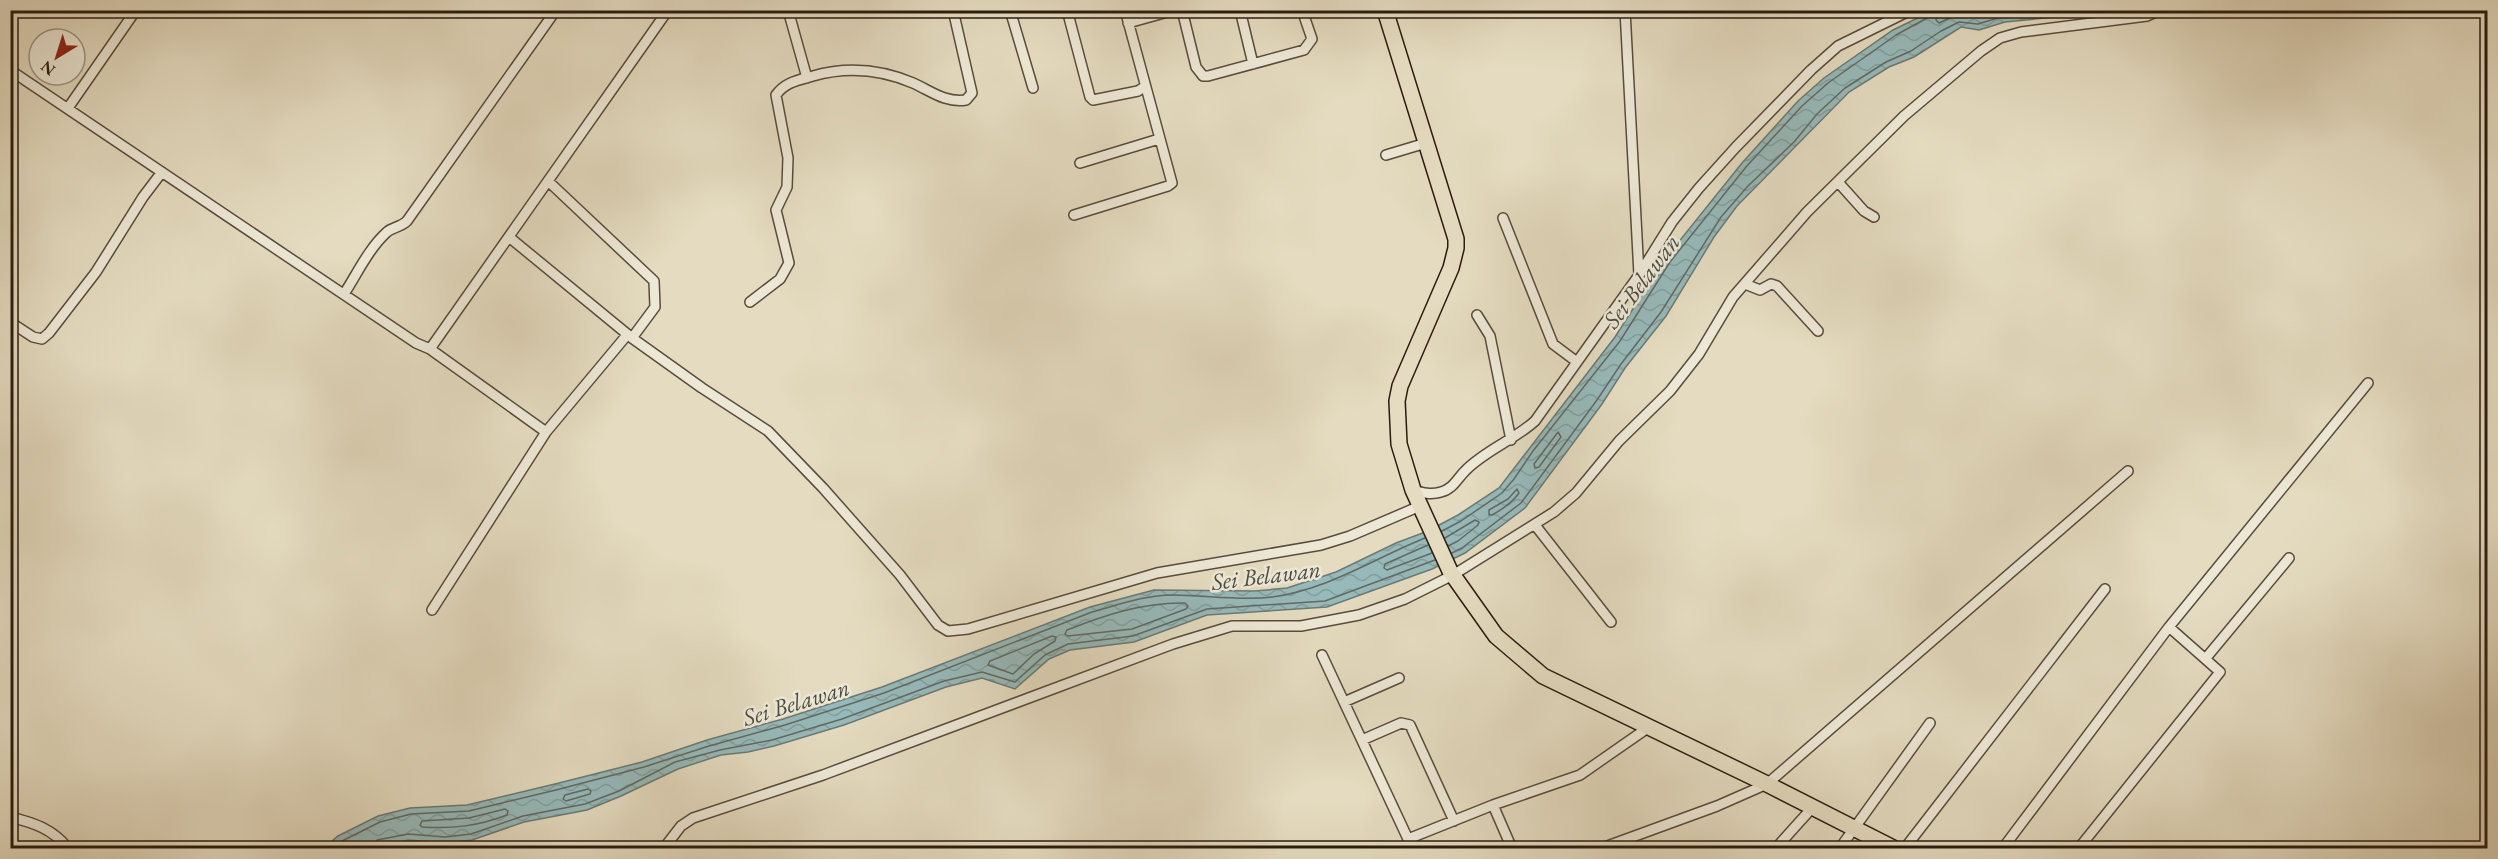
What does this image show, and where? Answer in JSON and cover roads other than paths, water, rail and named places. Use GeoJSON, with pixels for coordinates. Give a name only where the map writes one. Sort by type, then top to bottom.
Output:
{"type":"FeatureCollection","features":[{"type":"Feature","properties":{"kind":"main road"},"geometry":{"type":"LineString","coordinates":[[1385,10],[1456,239],[1451,268],[1423,329],[1398,393],[1399,444],[1413,490],[1452,573],[1496,636],[1543,676],[1767,784],[1893,849]]}},
{"type":"Feature","properties":{"kind":"street"},"geometry":{"type":"LineString","coordinates":[[68,108],[136,10]]}},
{"type":"Feature","properties":{"kind":"street"},"geometry":{"type":"LineString","coordinates":[[344,294],[378,242],[389,230],[402,226],[407,221],[556,10]]}},
{"type":"Feature","properties":{"kind":"street"},"geometry":{"type":"LineString","coordinates":[[430,349],[668,10]]}},
{"type":"Feature","properties":{"kind":"street"},"geometry":{"type":"LineString","coordinates":[[788,10],[807,78]]}},
{"type":"Feature","properties":{"kind":"street"},"geometry":{"type":"LineString","coordinates":[[750,302],[780,279],[789,263],[776,210],[787,187],[788,158],[787,143],[776,99],[780,90],[789,83],[807,78],[844,70],[866,69],[893,75],[947,99],[966,100],[972,93],[953,10]]}},
{"type":"Feature","properties":{"kind":"street"},"geometry":{"type":"LineString","coordinates":[[1010,10],[1033,88]]}},
{"type":"Feature","properties":{"kind":"street"},"geometry":{"type":"LineString","coordinates":[[1067,10],[1090,97],[1093,100],[1138,91],[1144,87]]}},
{"type":"Feature","properties":{"kind":"street"},"geometry":{"type":"LineString","coordinates":[[1074,215],[1170,185],[1125,10]]}},
{"type":"Feature","properties":{"kind":"street"},"geometry":{"type":"LineString","coordinates":[[1128,24],[1175,10]]}},
{"type":"Feature","properties":{"kind":"street"},"geometry":{"type":"LineString","coordinates":[[1182,10],[1196,67],[1203,76],[1213,76],[1307,47],[1312,39],[1302,10]]}},
{"type":"Feature","properties":{"kind":"street"},"geometry":{"type":"LineString","coordinates":[[1240,10],[1253,64]]}},
{"type":"Feature","properties":{"kind":"street"},"geometry":{"type":"LineString","coordinates":[[1624,10],[1639,275]]}},
{"type":"Feature","properties":{"kind":"street"},"geometry":{"type":"LineString","coordinates":[[1413,490],[1432,494],[1451,488],[1473,464],[1511,440],[1535,421],[1639,275],[1672,222],[1699,188],[1811,70],[1848,40],[1911,10]]}},
{"type":"Feature","properties":{"kind":"street"},"geometry":{"type":"LineString","coordinates":[[664,849],[681,826],[693,818],[823,775],[1173,644],[1232,626],[1291,627],[1359,615],[1404,599],[1452,573],[1535,525],[1566,503],[1619,441],[1670,391],[1699,354],[1718,322],[1745,285],[1807,212],[1904,116],[1981,51],[2000,38],[2021,32],[2147,16],[2160,10]]}},
{"type":"Feature","properties":{"kind":"street"},"geometry":{"type":"LineString","coordinates":[[10,70],[416,343],[430,349],[546,432]]}},
{"type":"Feature","properties":{"kind":"street"},"geometry":{"type":"LineString","coordinates":[[1080,163],[1159,139]]}},
{"type":"Feature","properties":{"kind":"street"},"geometry":{"type":"LineString","coordinates":[[1386,155],[1425,143]]}},
{"type":"Feature","properties":{"kind":"street"},"geometry":{"type":"LineString","coordinates":[[10,322],[33,337],[42,339],[49,333],[96,272],[143,197],[162,172]]}},
{"type":"Feature","properties":{"kind":"street"},"geometry":{"type":"LineString","coordinates":[[432,610],[546,432],[655,307],[654,281],[548,181]]}},
{"type":"Feature","properties":{"kind":"street"},"geometry":{"type":"LineString","coordinates":[[1838,182],[1864,211],[1874,218]]}},
{"type":"Feature","properties":{"kind":"street"},"geometry":{"type":"LineString","coordinates":[[1503,218],[1553,344],[1577,362]]}},
{"type":"Feature","properties":{"kind":"street"},"geometry":{"type":"LineString","coordinates":[[509,237],[629,336],[768,431],[884,558],[938,625],[948,631],[968,629],[1157,573],[1321,545],[1421,509]]}},
{"type":"Feature","properties":{"kind":"street"},"geometry":{"type":"LineString","coordinates":[[1745,285],[1760,290],[1771,284],[1778,286],[1818,331]]}},
{"type":"Feature","properties":{"kind":"street"},"geometry":{"type":"LineString","coordinates":[[1477,315],[1490,336],[1511,440]]}},
{"type":"Feature","properties":{"kind":"street"},"geometry":{"type":"LineString","coordinates":[[2003,849],[2169,627],[2368,382]]}},
{"type":"Feature","properties":{"kind":"street"},"geometry":{"type":"LineString","coordinates":[[1602,849],[1717,806],[1767,784],[2128,471]]}},
{"type":"Feature","properties":{"kind":"street"},"geometry":{"type":"LineString","coordinates":[[1535,525],[1611,622]]}},
{"type":"Feature","properties":{"kind":"street"},"geometry":{"type":"LineString","coordinates":[[2206,658],[2289,558]]}},
{"type":"Feature","properties":{"kind":"street"},"geometry":{"type":"LineString","coordinates":[[1905,849],[2105,589]]}},
{"type":"Feature","properties":{"kind":"street"},"geometry":{"type":"LineString","coordinates":[[2079,849],[2220,672],[2169,627]]}},
{"type":"Feature","properties":{"kind":"street"},"geometry":{"type":"LineString","coordinates":[[1322,655],[1409,844],[1454,821],[1493,805],[1580,775],[1649,727]]}},
{"type":"Feature","properties":{"kind":"street"},"geometry":{"type":"LineString","coordinates":[[1344,702],[1399,678]]}},
{"type":"Feature","properties":{"kind":"street"},"geometry":{"type":"LineString","coordinates":[[1362,740],[1401,723],[1410,725],[1454,821]]}},
{"type":"Feature","properties":{"kind":"street"},"geometry":{"type":"LineString","coordinates":[[1840,849],[1930,723]]}},
{"type":"Feature","properties":{"kind":"street"},"geometry":{"type":"LineString","coordinates":[[1493,805],[1510,844]]}},
{"type":"Feature","properties":{"kind":"street"},"geometry":{"type":"LineString","coordinates":[[1776,849],[1812,808]]}},
{"type":"Feature","properties":{"kind":"street"},"geometry":{"type":"LineString","coordinates":[[10,818],[42,826],[59,838],[68,849]]}},
{"type":"Feature","properties":{"kind":"water","name":"Sei Belawan"},"geometry":{"type":"Polygon","coordinates":[[[1932,11],[2117,11],[2005,22],[1979,30],[1961,27],[1914,57],[1889,67],[1849,92],[1737,206],[1714,237],[1666,316],[1625,368],[1602,404],[1525,508],[1465,553],[1432,569],[1327,607],[1207,615],[1134,642],[1070,650],[1049,659],[1015,689],[982,678],[946,687],[844,725],[774,746],[721,755],[678,769],[587,810],[524,822],[472,840],[445,843],[408,840],[372,848],[324,848],[338,836],[378,816],[410,808],[467,805],[555,784],[642,762],[707,740],[783,719],[882,687],[1090,607],[1154,590],[1255,591],[1287,588],[1336,572],[1396,543],[1428,531],[1458,515],[1499,488],[1615,337],[1665,259],[1742,163],[1798,101],[1824,78],[1893,30],[1932,11]]]}}]}
